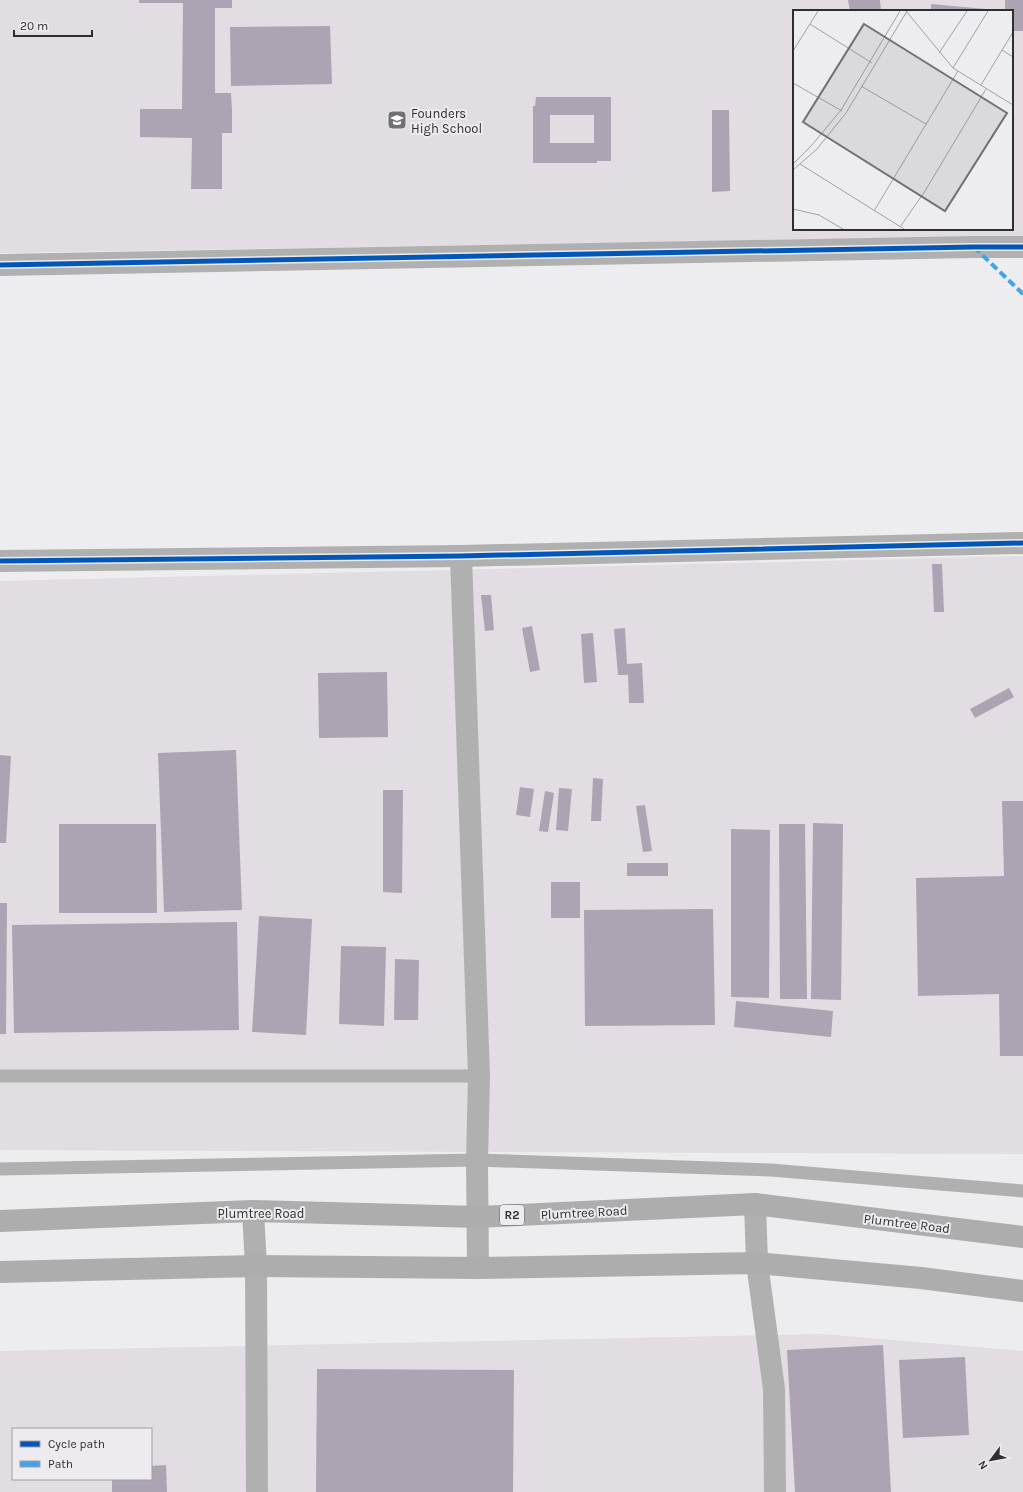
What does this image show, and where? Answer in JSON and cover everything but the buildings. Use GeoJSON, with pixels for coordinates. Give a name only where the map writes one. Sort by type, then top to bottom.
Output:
{"type":"FeatureCollection","features":[{"type":"Feature","properties":{"kind":"highway","name":"Plumtree Road"},"geometry":{"type":"LineString","coordinates":[[0,1221],[253,1211],[478,1217],[755,1204],[1023,1237]]}},
{"type":"Feature","properties":{"kind":"highway"},"geometry":{"type":"LineString","coordinates":[[0,1272],[256,1266],[478,1268],[757,1262],[921,1278],[1023,1291]]}},
{"type":"Feature","properties":{"kind":"street"},"geometry":{"type":"LineString","coordinates":[[0,265],[1023,247]]}},
{"type":"Feature","properties":{"kind":"street"},"geometry":{"type":"LineString","coordinates":[[0,561],[461,556],[1023,543]]}},
{"type":"Feature","properties":{"kind":"street"},"geometry":{"type":"LineString","coordinates":[[461,556],[479,1076],[476,1160],[478,1268]]}},
{"type":"Feature","properties":{"kind":"street"},"geometry":{"type":"LineString","coordinates":[[755,1204],[757,1262],[774,1389],[775,1492]]}},
{"type":"Feature","properties":{"kind":"street"},"geometry":{"type":"LineString","coordinates":[[253,1211],[256,1266],[257,1492]]}},
{"type":"Feature","properties":{"kind":"lane"},"geometry":{"type":"LineString","coordinates":[[0,1076],[479,1076]]}},
{"type":"Feature","properties":{"kind":"lane"},"geometry":{"type":"LineString","coordinates":[[0,1169],[476,1160],[771,1170],[1023,1191]]}},
{"type":"Feature","properties":{"kind":"shaded area","name":"Founders High School"},"geometry":{"type":"Polygon","coordinates":[[[0,0],[1023,0],[1023,236],[0,253],[0,0]]]}},
{"type":"Feature","properties":{"kind":"shaded area"},"geometry":{"type":"Polygon","coordinates":[[[1023,556],[1023,1154],[0,1150],[0,581],[1023,556]]]}},
{"type":"Feature","properties":{"kind":"shaded area"},"geometry":{"type":"Polygon","coordinates":[[[822,1334],[1023,1351],[1023,1492],[0,1492],[0,1351],[822,1334]]]}},
{"type":"Feature","properties":{"kind":"marked path"},"geometry":{"type":"LineString","coordinates":[[974,247],[1023,294]]}},
{"type":"Feature","properties":{"kind":"cycle path"},"geometry":{"type":"LineString","coordinates":[[0,265],[1023,247]]}},
{"type":"Feature","properties":{"kind":"cycle path"},"geometry":{"type":"LineString","coordinates":[[0,561],[461,556],[1023,543]]}},
{"type":"Feature","properties":{"kind":"place","name":"Founders High School"},"geometry":{"type":"Point","coordinates":[397,120]}}]}
